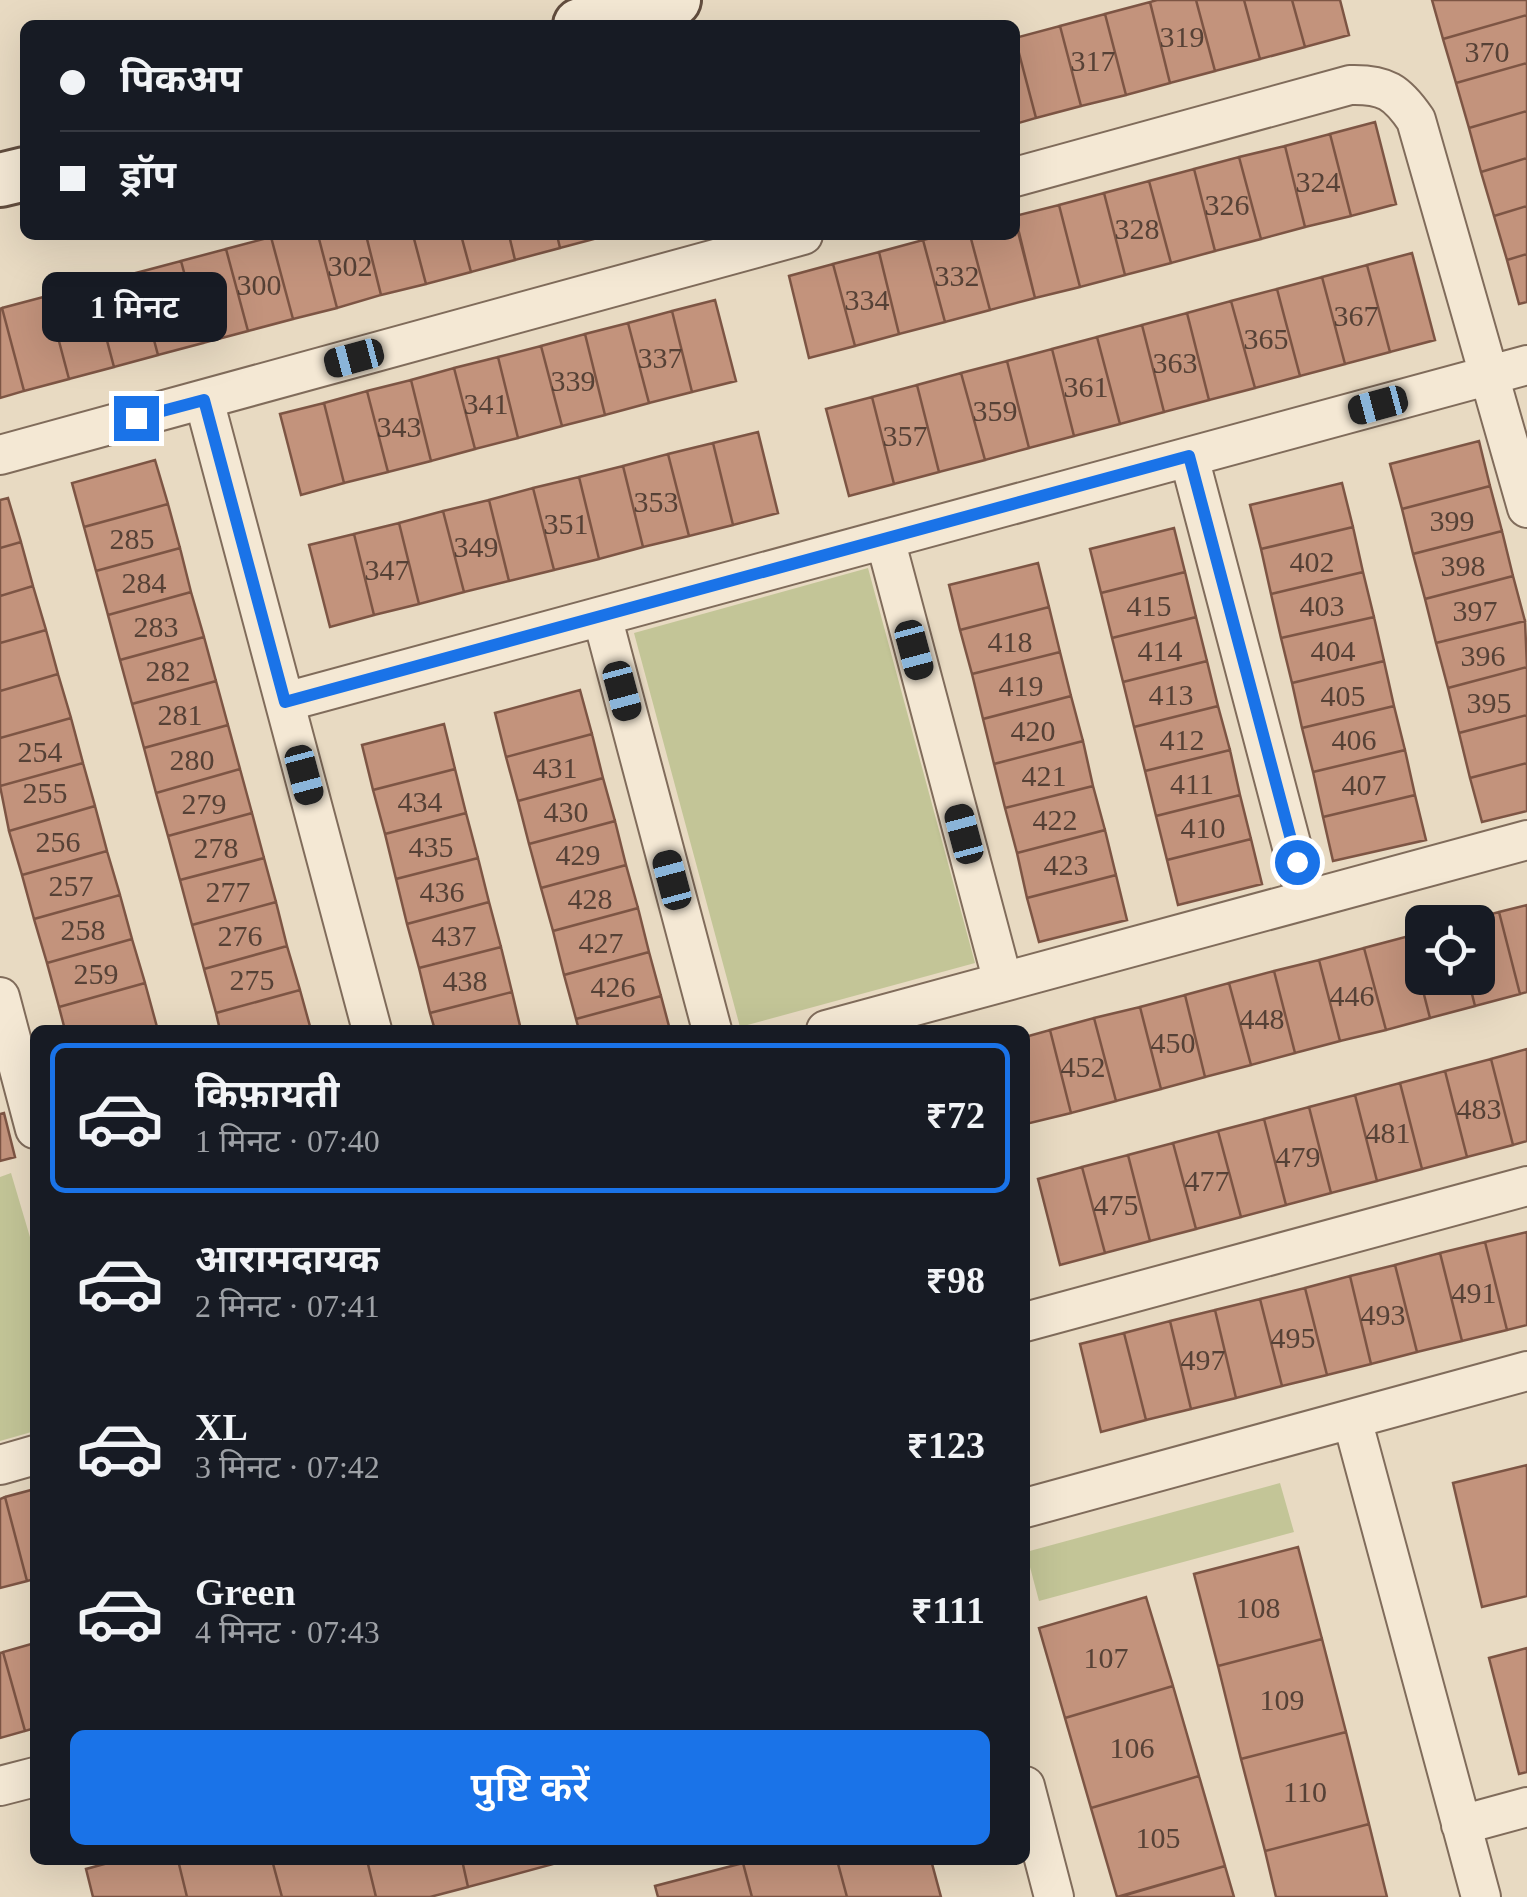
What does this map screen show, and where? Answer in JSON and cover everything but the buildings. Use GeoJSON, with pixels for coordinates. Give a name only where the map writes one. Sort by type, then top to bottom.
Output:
{"type":"FeatureCollection","features":[{"type":"Feature","properties":{"kind":"main road"},"geometry":{"type":"LineString","coordinates":[[599,20],[674,0]]}},
{"type":"Feature","properties":{"kind":"street"},"geometry":{"type":"LineString","coordinates":[[1020,176],[1350,85],[1378,84],[1399,96],[1416,120],[1509,370],[1527,508]]}},
{"type":"Feature","properties":{"kind":"street"},"geometry":{"type":"LineString","coordinates":[[0,456],[786,240]]}},
{"type":"Feature","properties":{"kind":"street"},"geometry":{"type":"LineString","coordinates":[[285,702],[1509,370]]}},
{"type":"Feature","properties":{"kind":"street"},"geometry":{"type":"LineString","coordinates":[[204,400],[371,1025]]}},
{"type":"Feature","properties":{"kind":"street"},"geometry":{"type":"LineString","coordinates":[[1189,456],[1306,900]]}},
{"type":"Feature","properties":{"kind":"street"},"geometry":{"type":"LineString","coordinates":[[884,539],[1003,982]]}},
{"type":"Feature","properties":{"kind":"street"},"geometry":{"type":"LineString","coordinates":[[602,616],[711,1025]]}},
{"type":"Feature","properties":{"kind":"street"},"geometry":{"type":"LineString","coordinates":[[844,1025],[1527,840]]}},
{"type":"Feature","properties":{"kind":"street"},"geometry":{"type":"LineString","coordinates":[[0,998],[30,1110]]}},
{"type":"Feature","properties":{"kind":"street"},"geometry":{"type":"LineString","coordinates":[[1030,1321],[1527,1186]]}},
{"type":"Feature","properties":{"kind":"street"},"geometry":{"type":"LineString","coordinates":[[1030,1507],[1527,1371]]}},
{"type":"Feature","properties":{"kind":"street"},"geometry":{"type":"LineString","coordinates":[[1352,1418],[1480,1897]]}},
{"type":"Feature","properties":{"kind":"street"},"geometry":{"type":"LineString","coordinates":[[0,1465],[30,1457]]}},
{"type":"Feature","properties":{"kind":"street"},"geometry":{"type":"LineString","coordinates":[[0,1786],[30,1777]]}},
{"type":"Feature","properties":{"kind":"street"},"geometry":{"type":"LineString","coordinates":[[1030,1805],[1054,1897]]}},
{"type":"Feature","properties":{"kind":"street"},"geometry":{"type":"LineString","coordinates":[[1461,1825],[1527,1807]]}},
{"type":"Feature","properties":{"kind":"green space"},"geometry":{"type":"Polygon","coordinates":[[[868,568],[975,963],[739,1025],[634,633],[868,568]]]}},
{"type":"Feature","properties":{"kind":"green space"},"geometry":{"type":"Polygon","coordinates":[[[11,1173],[30,1237],[30,1432],[0,1441],[0,1177],[11,1173]]]}},
{"type":"Feature","properties":{"kind":"green space"},"geometry":{"type":"Polygon","coordinates":[[[1280,1483],[1294,1532],[1039,1601],[1030,1551],[1280,1483]]]}},
{"type":"Feature","properties":{"kind":"route"},"geometry":{"type":"LineString","coordinates":[[136,418],[204,400],[285,702],[1189,456],[1297,862]]}}]}
